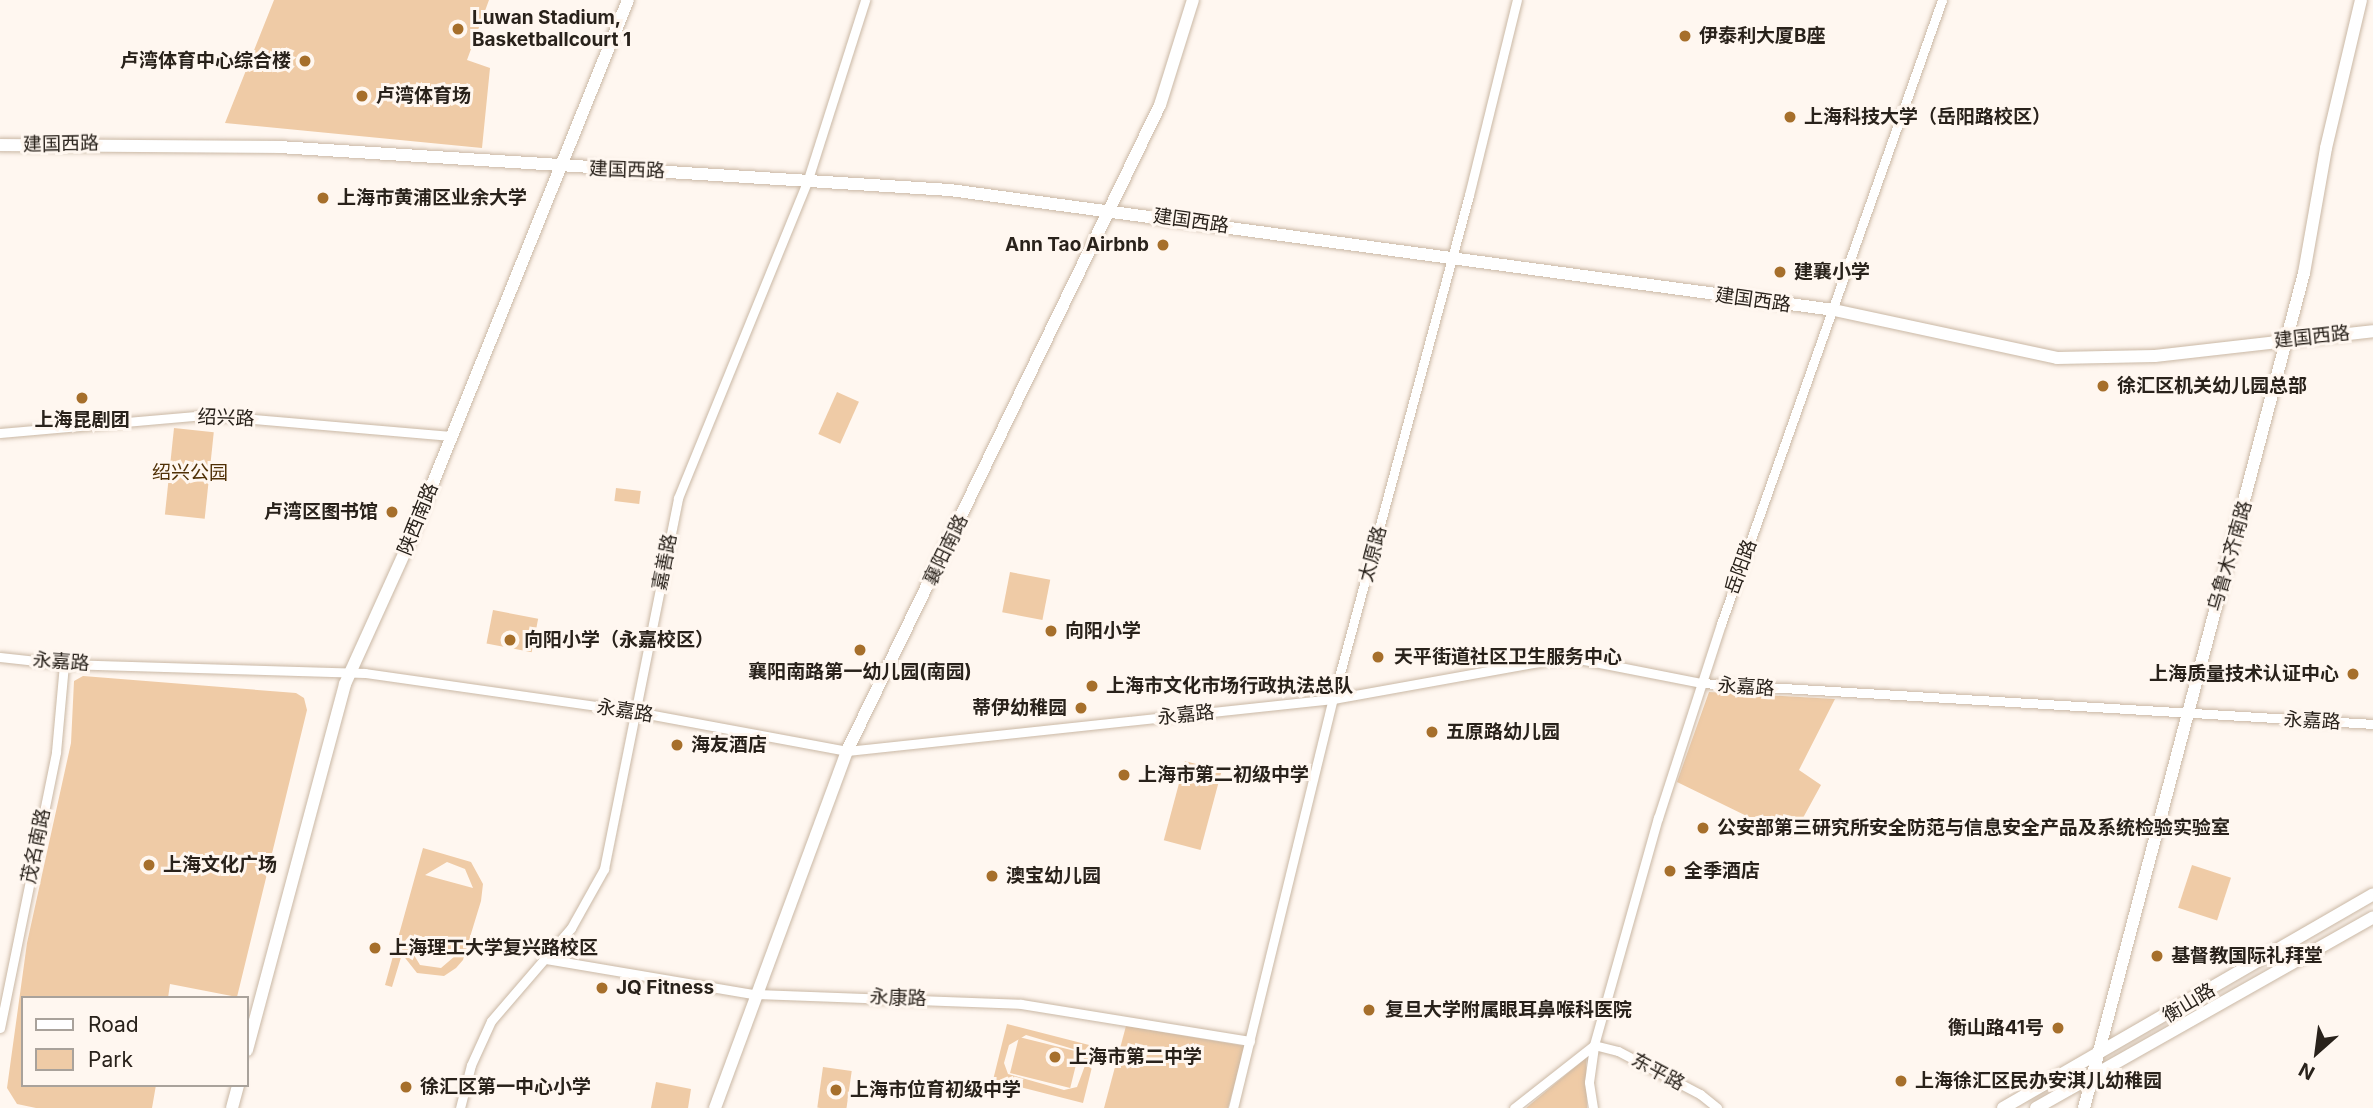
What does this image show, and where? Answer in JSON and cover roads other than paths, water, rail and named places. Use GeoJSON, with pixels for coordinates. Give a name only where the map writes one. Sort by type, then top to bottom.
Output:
{"type":"FeatureCollection","features":[{"type":"Feature","properties":{"kind":"street","name":"陕西南路"},"geometry":{"type":"LineString","coordinates":[[248,1046],[288,887],[351,672],[451,436],[628,0]]}},
{"type":"Feature","properties":{"kind":"street","name":"嘉善路"},"geometry":{"type":"LineString","coordinates":[[460,1108],[468,1073],[491,1021],[546,959],[582,912],[604,869],[638,712],[678,498],[808,179],[865,0]]}},
{"type":"Feature","properties":{"kind":"street","name":"襄阳南路"},"geometry":{"type":"LineString","coordinates":[[715,1108],[754,994],[847,751],[1160,105],[1193,0]]}},
{"type":"Feature","properties":{"kind":"street","name":"太原路"},"geometry":{"type":"LineString","coordinates":[[1233,1108],[1334,699],[1453,257],[1517,0]]}},
{"type":"Feature","properties":{"kind":"street","name":"岳阳路"},"geometry":{"type":"LineString","coordinates":[[1593,1108],[1589,1083],[1594,1045],[1701,683],[1942,0]]}},
{"type":"Feature","properties":{"kind":"street","name":"乌鲁木齐南路"},"geometry":{"type":"LineString","coordinates":[[2084,1108],[2185,715],[2288,338],[2361,0]]}},
{"type":"Feature","properties":{"kind":"street","name":"建国西路"},"geometry":{"type":"LineString","coordinates":[[0,145],[279,147],[950,190],[1834,310],[2057,358],[2155,356],[2288,338],[2373,331]]}},
{"type":"Feature","properties":{"kind":"street","name":"绍兴路"},"geometry":{"type":"LineString","coordinates":[[0,433],[207,415],[451,436]]}},
{"type":"Feature","properties":{"kind":"street","name":"永嘉路"},"geometry":{"type":"LineString","coordinates":[[0,657],[64,664],[351,672],[638,712],[847,751],[1334,699],[1550,660],[1613,663],[1701,683],[2185,715],[2373,724]]}},
{"type":"Feature","properties":{"kind":"street","name":"茂名南路"},"geometry":{"type":"LineString","coordinates":[[0,1028],[56,752],[64,664]]}},
{"type":"Feature","properties":{"kind":"street","name":"衡山路"},"geometry":{"type":"LineString","coordinates":[[2003,1108],[2097,1058],[2373,894]]}},
{"type":"Feature","properties":{"kind":"street","name":"衡山路"},"geometry":{"type":"LineString","coordinates":[[2036,1108],[2092,1079],[2373,917]]}},
{"type":"Feature","properties":{"kind":"street","name":"永康路"},"geometry":{"type":"LineString","coordinates":[[546,959],[754,994],[1021,1004],[1250,1041]]}},
{"type":"Feature","properties":{"kind":"street"},"geometry":{"type":"LineString","coordinates":[[1514,1108],[1594,1045]]}},
{"type":"Feature","properties":{"kind":"street","name":"东平路"},"geometry":{"type":"LineString","coordinates":[[1594,1045],[1618,1051],[1700,1094],[1717,1108]]}},
{"type":"Feature","properties":{"kind":"street"},"geometry":{"type":"LineString","coordinates":[[232,1108],[237,1087]]}},
{"type":"Feature","properties":{"kind":"place","name":"Luwan Stadium, Basketballcourt 1"},"geometry":{"type":"Point","coordinates":[458,29]}},
{"type":"Feature","properties":{"kind":"place","name":"伊泰利大厦B座"},"geometry":{"type":"Point","coordinates":[1685,36]}},
{"type":"Feature","properties":{"kind":"place","name":"卢湾体育中心综合楼"},"geometry":{"type":"Point","coordinates":[305,61]}},
{"type":"Feature","properties":{"kind":"place","name":"卢湾体育场"},"geometry":{"type":"Point","coordinates":[362,96]}},
{"type":"Feature","properties":{"kind":"place","name":"上海科技大学（岳阳路校区）"},"geometry":{"type":"Point","coordinates":[1790,117]}},
{"type":"Feature","properties":{"kind":"place","name":"上海市黄浦区业余大学"},"geometry":{"type":"Point","coordinates":[323,198]}},
{"type":"Feature","properties":{"kind":"place","name":"Ann Tao Airbnb"},"geometry":{"type":"Point","coordinates":[1163,245]}},
{"type":"Feature","properties":{"kind":"place","name":"建襄小学"},"geometry":{"type":"Point","coordinates":[1780,272]}},
{"type":"Feature","properties":{"kind":"place","name":"徐汇区机关幼儿园总部"},"geometry":{"type":"Point","coordinates":[2103,386]}},
{"type":"Feature","properties":{"kind":"place","name":"上海昆剧团"},"geometry":{"type":"Point","coordinates":[82,398]}},
{"type":"Feature","properties":{"kind":"place","name":"卢湾区图书馆"},"geometry":{"type":"Point","coordinates":[392,512]}},
{"type":"Feature","properties":{"kind":"place","name":"向阳小学"},"geometry":{"type":"Point","coordinates":[1051,631]}},
{"type":"Feature","properties":{"kind":"place","name":"向阳小学（永嘉校区）"},"geometry":{"type":"Point","coordinates":[510,640]}},
{"type":"Feature","properties":{"kind":"place","name":"襄阳南路第一幼儿园(南园)"},"geometry":{"type":"Point","coordinates":[860,650]}},
{"type":"Feature","properties":{"kind":"place","name":"天平街道社区卫生服务中心"},"geometry":{"type":"Point","coordinates":[1378,657]}},
{"type":"Feature","properties":{"kind":"place","name":"上海质量技术认证中心"},"geometry":{"type":"Point","coordinates":[2353,674]}},
{"type":"Feature","properties":{"kind":"place","name":"上海市文化市场行政执法总队"},"geometry":{"type":"Point","coordinates":[1092,686]}},
{"type":"Feature","properties":{"kind":"place","name":"蒂伊幼稚园"},"geometry":{"type":"Point","coordinates":[1081,708]}},
{"type":"Feature","properties":{"kind":"place","name":"五原路幼儿园"},"geometry":{"type":"Point","coordinates":[1432,732]}},
{"type":"Feature","properties":{"kind":"place","name":"海友酒店"},"geometry":{"type":"Point","coordinates":[677,745]}},
{"type":"Feature","properties":{"kind":"place","name":"上海市第二初级中学"},"geometry":{"type":"Point","coordinates":[1124,775]}},
{"type":"Feature","properties":{"kind":"place","name":"公安部第三研究所安全防范与信息安全产品及系统检验实验室"},"geometry":{"type":"Point","coordinates":[1703,828]}},
{"type":"Feature","properties":{"kind":"place","name":"上海文化广场"},"geometry":{"type":"Point","coordinates":[149,865]}},
{"type":"Feature","properties":{"kind":"place","name":"全季酒店"},"geometry":{"type":"Point","coordinates":[1670,871]}},
{"type":"Feature","properties":{"kind":"place","name":"澳宝幼儿园"},"geometry":{"type":"Point","coordinates":[992,876]}},
{"type":"Feature","properties":{"kind":"place","name":"上海理工大学复兴路校区"},"geometry":{"type":"Point","coordinates":[375,948]}},
{"type":"Feature","properties":{"kind":"place","name":"基督教国际礼拜堂"},"geometry":{"type":"Point","coordinates":[2157,956]}},
{"type":"Feature","properties":{"kind":"place","name":"JQ Fitness"},"geometry":{"type":"Point","coordinates":[602,988]}},
{"type":"Feature","properties":{"kind":"place","name":"复旦大学附属眼耳鼻喉科医院"},"geometry":{"type":"Point","coordinates":[1369,1010]}},
{"type":"Feature","properties":{"kind":"place","name":"衡山路41号"},"geometry":{"type":"Point","coordinates":[2058,1028]}},
{"type":"Feature","properties":{"kind":"place","name":"上海市第二中学"},"geometry":{"type":"Point","coordinates":[1055,1057]}},
{"type":"Feature","properties":{"kind":"place","name":"上海徐汇区民办安淇儿幼稚园"},"geometry":{"type":"Point","coordinates":[1901,1081]}},
{"type":"Feature","properties":{"kind":"place","name":"徐汇区第一中心小学"},"geometry":{"type":"Point","coordinates":[406,1087]}},
{"type":"Feature","properties":{"kind":"place","name":"上海市位育初级中学"},"geometry":{"type":"Point","coordinates":[836,1090]}},
{"type":"Feature","properties":{"kind":"park label","name":"绍兴公园"},"geometry":{"type":"Point","coordinates":[190,473]}}]}
